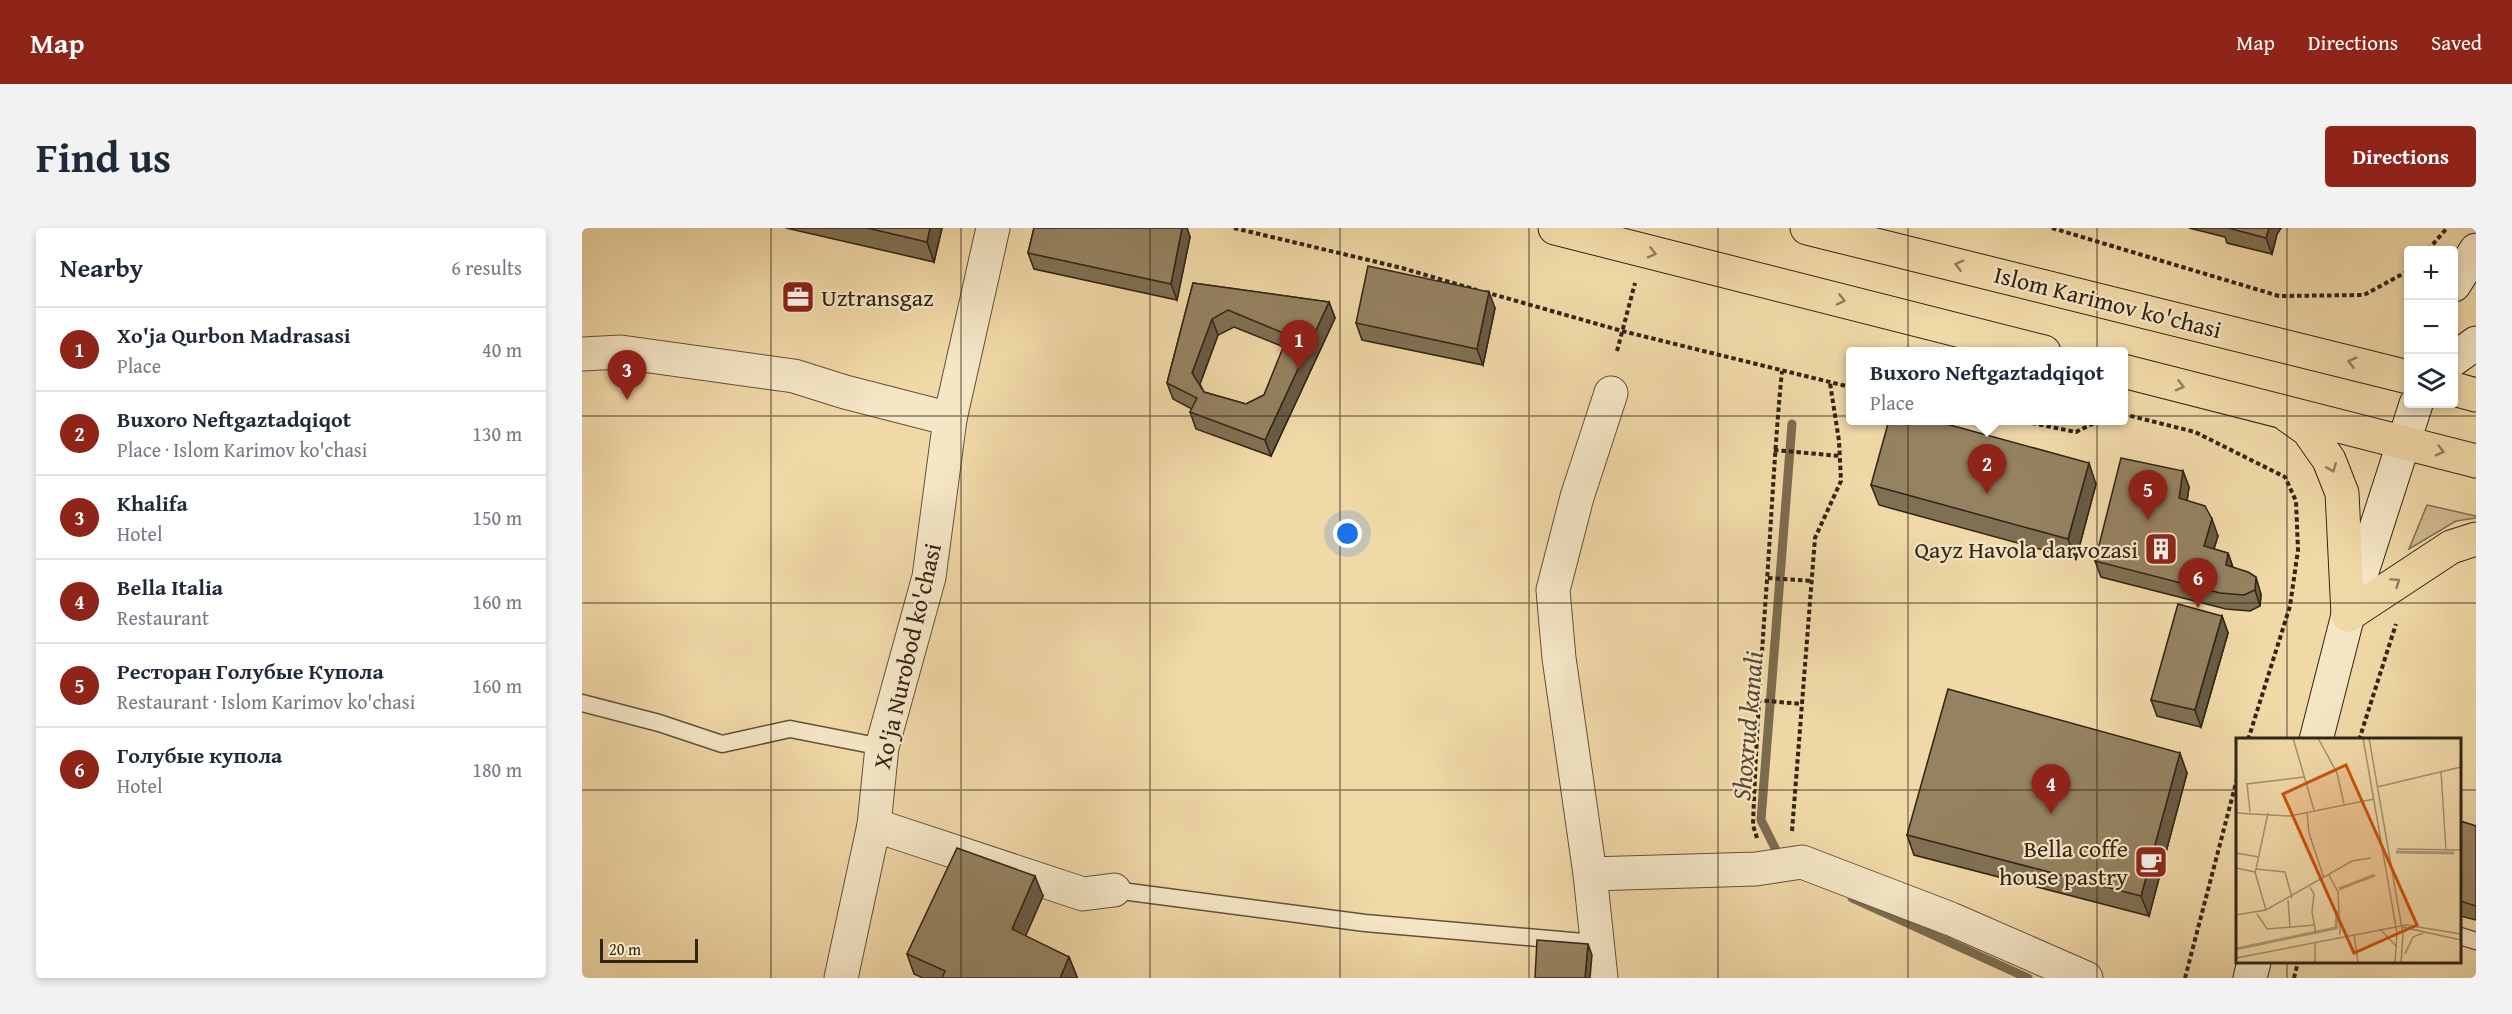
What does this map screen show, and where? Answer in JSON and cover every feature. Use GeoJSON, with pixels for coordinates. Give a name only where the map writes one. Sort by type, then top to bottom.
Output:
{"type":"FeatureCollection","features":[{"type":"Feature","properties":{"kind":"main road"},"geometry":{"type":"LineString","coordinates":[[1555,228],[2028,347]]}},
{"type":"Feature","properties":{"kind":"main road","name":"Islom Karimov ko'chasi"},"geometry":{"type":"LineString","coordinates":[[1807,228],[2404,376]]}},
{"type":"Feature","properties":{"kind":"main road"},"geometry":{"type":"LineString","coordinates":[[2128,372],[2476,461]]}},
{"type":"Feature","properties":{"kind":"main road"},"geometry":{"type":"LineString","coordinates":[[2458,390],[2476,395]]}},
{"type":"Feature","properties":{"kind":"main road"},"geometry":{"type":"LineString","coordinates":[[2280,411],[2308,430],[2329,460],[2342,493],[2348,615]]}},
{"type":"Feature","properties":{"kind":"main road"},"geometry":{"type":"LineString","coordinates":[[2348,615],[2451,547],[2476,539]]}},
{"type":"Feature","properties":{"kind":"street","name":"Xo'ja Nurobod ko'chasi"},"geometry":{"type":"LineString","coordinates":[[841,978],[874,825],[882,747],[930,577],[950,418],[993,228]]}},
{"type":"Feature","properties":{"kind":"street"},"geometry":{"type":"LineString","coordinates":[[2458,279],[2476,250]]}},
{"type":"Feature","properties":{"kind":"street"},"geometry":{"type":"LineString","coordinates":[[2458,356],[2476,343]]}},
{"type":"Feature","properties":{"kind":"street"},"geometry":{"type":"LineString","coordinates":[[582,354],[621,352],[783,374],[950,418]]}},
{"type":"Feature","properties":{"kind":"street"},"geometry":{"type":"LineString","coordinates":[[1600,978],[1590,874],[1559,658],[1553,590],[1577,497],[1611,393]]}},
{"type":"Feature","properties":{"kind":"street"},"geometry":{"type":"LineString","coordinates":[[2317,738],[2348,615],[2415,408]]}},
{"type":"Feature","properties":{"kind":"street"},"geometry":{"type":"LineString","coordinates":[[874,825],[1083,894],[1114,890]]}},
{"type":"Feature","properties":{"kind":"street"},"geometry":{"type":"LineString","coordinates":[[1590,874],[1779,866],[1802,862],[1951,919],[2086,978]]}},
{"type":"Feature","properties":{"kind":"street"},"geometry":{"type":"LineString","coordinates":[[2250,978],[2254,963]]}},
{"type":"Feature","properties":{"kind":"lane"},"geometry":{"type":"LineString","coordinates":[[582,703],[658,723],[722,744],[790,729],[882,747]]}},
{"type":"Feature","properties":{"kind":"lane"},"geometry":{"type":"LineString","coordinates":[[1114,890],[1365,922],[1595,943]]}},
{"type":"Feature","properties":{"kind":"lane"},"geometry":{"type":"LineString","coordinates":[[2461,936],[2476,941]]}},
{"type":"Feature","properties":{"kind":"path"},"geometry":{"type":"LineString","coordinates":[[1234,228],[1402,268],[1622,331],[1846,386]]}},
{"type":"Feature","properties":{"kind":"path"},"geometry":{"type":"LineString","coordinates":[[2052,228],[2280,297],[2364,295],[2404,274]]}},
{"type":"Feature","properties":{"kind":"path"},"geometry":{"type":"LineString","coordinates":[[2431,246],[2447,228]]}},
{"type":"Feature","properties":{"kind":"path"},"geometry":{"type":"LineString","coordinates":[[1617,351],[1643,250]]}},
{"type":"Feature","properties":{"kind":"path"},"geometry":{"type":"LineString","coordinates":[[1779,866],[1753,825],[1757,700],[1768,578],[1774,450],[1782,371]]}},
{"type":"Feature","properties":{"kind":"path"},"geometry":{"type":"LineString","coordinates":[[1779,866],[1802,705],[1815,538],[1841,481],[1830,383]]}},
{"type":"Feature","properties":{"kind":"path"},"geometry":{"type":"LineString","coordinates":[[2128,415],[2195,432],[2285,477],[2296,501],[2298,550],[2290,606],[2249,738]]}},
{"type":"Feature","properties":{"kind":"path"},"geometry":{"type":"LineString","coordinates":[[2042,425],[2076,432],[2090,425]]}},
{"type":"Feature","properties":{"kind":"path"},"geometry":{"type":"LineString","coordinates":[[1774,450],[1840,456]]}},
{"type":"Feature","properties":{"kind":"path"},"geometry":{"type":"LineString","coordinates":[[1768,578],[1812,581]]}},
{"type":"Feature","properties":{"kind":"path"},"geometry":{"type":"LineString","coordinates":[[2361,738],[2397,621]]}},
{"type":"Feature","properties":{"kind":"path"},"geometry":{"type":"LineString","coordinates":[[1757,700],[1802,705]]}},
{"type":"Feature","properties":{"kind":"path"},"geometry":{"type":"LineString","coordinates":[[2185,978],[2236,783]]}},
{"type":"Feature","properties":{"kind":"path"},"geometry":{"type":"LineString","coordinates":[[2294,978],[2298,963]]}},
{"type":"Feature","properties":{"kind":"shaded area"},"geometry":{"type":"Polygon","coordinates":[[[2427,505],[2476,516],[2476,518],[2456,521],[2409,549],[2427,505]]]}},
{"type":"Feature","properties":{"kind":"building"},"geometry":{"type":"Polygon","coordinates":[[[867,228],[930,228],[927,242],[867,228]]]}},
{"type":"Feature","properties":{"kind":"building"},"geometry":{"type":"Polygon","coordinates":[[[1034,228],[1182,228],[1171,284],[1028,253],[1034,228]]]}},
{"type":"Feature","properties":{"kind":"building"},"geometry":{"type":"Polygon","coordinates":[[[2228,228],[2269,228],[2266,238],[2228,228]]]}},
{"type":"Feature","properties":{"kind":"building"},"geometry":{"type":"Polygon","coordinates":[[[1368,266],[1489,292],[1477,349],[1356,323],[1368,266]]]}},
{"type":"Feature","properties":{"kind":"building"},"geometry":{"type":"Polygon","coordinates":[[[1193,283],[1329,302],[1265,440],[1190,412],[1197,398],[1167,383],[1193,283]],[[1228,310],[1212,319],[1192,373],[1204,392],[1246,404],[1264,395],[1288,335],[1228,310]]]}},
{"type":"Feature","properties":{"kind":"building"},"geometry":{"type":"Polygon","coordinates":[[[1888,425],[1950,425],[2089,463],[2068,539],[1871,485],[1888,425]]]}},
{"type":"Feature","properties":{"kind":"building","name":"Qayz Havola darvozasi"},"geometry":{"type":"Polygon","coordinates":[[[2121,458],[2183,471],[2179,498],[2205,506],[2212,519],[2204,546],[2228,553],[2226,565],[2256,577],[2255,590],[2244,595],[2220,593],[2095,561],[2121,458]]]}},
{"type":"Feature","properties":{"kind":"building"},"geometry":{"type":"Polygon","coordinates":[[[2178,604],[2222,616],[2195,710],[2151,700],[2178,604]]]}},
{"type":"Feature","properties":{"kind":"building"},"geometry":{"type":"Polygon","coordinates":[[[1948,689],[2180,753],[2141,896],[1907,835],[1948,689]]]}},
{"type":"Feature","properties":{"kind":"building"},"geometry":{"type":"Polygon","coordinates":[[[2461,821],[2476,826],[2476,906],[2461,901],[2461,821]]]}},
{"type":"Feature","properties":{"kind":"building"},"geometry":{"type":"Polygon","coordinates":[[[957,848],[1035,876],[1012,929],[1069,957],[1060,978],[942,978],[945,971],[907,954],[957,848]]]}},
{"type":"Feature","properties":{"kind":"building"},"geometry":{"type":"Polygon","coordinates":[[[1537,940],[1588,944],[1585,978],[1535,978],[1537,940]]]}},
{"type":"Feature","properties":{"kind":"waterway","name":"Shoxrud kanali"},"geometry":{"type":"LineString","coordinates":[[1781,860],[1761,820],[1792,424]]}},
{"type":"Feature","properties":{"kind":"waterway","name":"Shoxrud kanali"},"geometry":{"type":"LineString","coordinates":[[1852,898],[2028,978]]}},
{"type":"Feature","properties":{"kind":"place","name":"Uztransgaz"},"geometry":{"type":"Point","coordinates":[798,297]}},
{"type":"Feature","properties":{"kind":"place","name":"Xo'ja Qurbon Madrasasi"},"geometry":{"type":"Point","coordinates":[1299,370]}},
{"type":"Feature","properties":{"kind":"place","name":"Khalifa"},"geometry":{"type":"Point","coordinates":[627,400]}},
{"type":"Feature","properties":{"kind":"place","name":"Buxoro Neftgaztadqiqot"},"geometry":{"type":"Point","coordinates":[1987,494]}},
{"type":"Feature","properties":{"kind":"place","name":"Ресторан Голубые Купола"},"geometry":{"type":"Point","coordinates":[2148,520]}},
{"type":"Feature","properties":{"kind":"place","name":"Qayz Havola darvozasi"},"geometry":{"type":"Point","coordinates":[2161,549]}},
{"type":"Feature","properties":{"kind":"place","name":"Голубые купола"},"geometry":{"type":"Point","coordinates":[2198,608]}},
{"type":"Feature","properties":{"kind":"place","name":"Bella Italia"},"geometry":{"type":"Point","coordinates":[2051,814]}},
{"type":"Feature","properties":{"kind":"place","name":"Bella coffe house pastry"},"geometry":{"type":"Point","coordinates":[2151,862]}}]}
